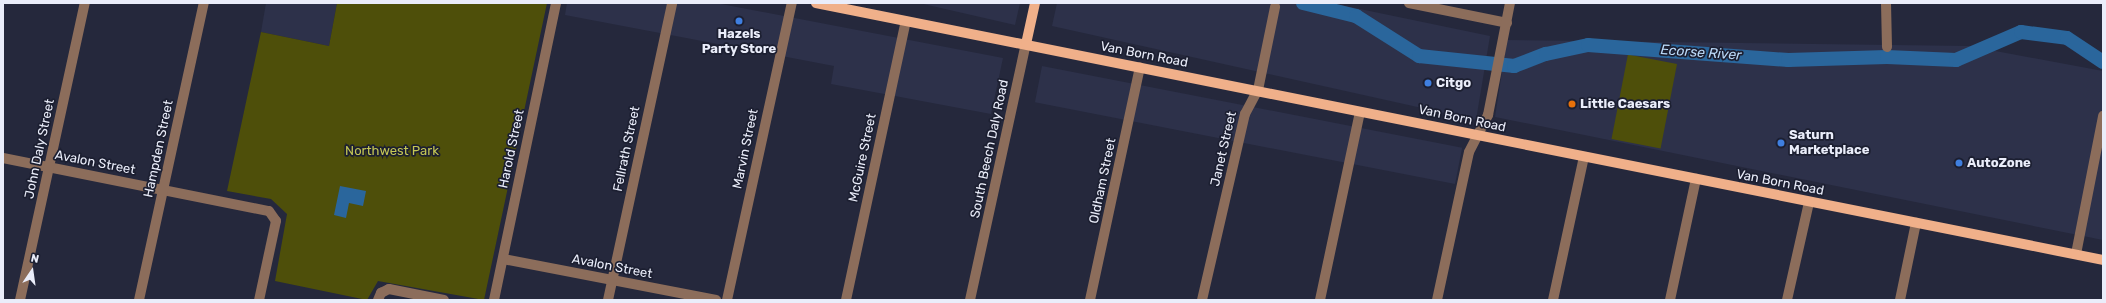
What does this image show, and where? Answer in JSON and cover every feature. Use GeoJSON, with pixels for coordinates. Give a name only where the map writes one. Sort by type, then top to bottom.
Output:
{"type":"FeatureCollection","features":[{"type":"Feature","properties":{"kind":"main road","name":"Van Born Road"},"geometry":{"type":"LineString","coordinates":[[816,3],[1258,90],[1478,136],[2103,260]]}},
{"type":"Feature","properties":{"kind":"main road","name":"South Beech Daly Road"},"geometry":{"type":"LineString","coordinates":[[1026,44],[1035,3]]}},
{"type":"Feature","properties":{"kind":"street","name":"John Daly Street"},"geometry":{"type":"LineString","coordinates":[[20,300],[85,3]]}},
{"type":"Feature","properties":{"kind":"street","name":"Hampden Street"},"geometry":{"type":"LineString","coordinates":[[139,300],[204,3]]}},
{"type":"Feature","properties":{"kind":"street","name":"Harold Street"},"geometry":{"type":"LineString","coordinates":[[494,300],[556,3]]}},
{"type":"Feature","properties":{"kind":"street","name":"Fellrath Street"},"geometry":{"type":"LineString","coordinates":[[608,300],[672,3]]}},
{"type":"Feature","properties":{"kind":"street","name":"Marvin Street"},"geometry":{"type":"LineString","coordinates":[[727,300],[792,3]]}},
{"type":"Feature","properties":{"kind":"street"},"geometry":{"type":"LineString","coordinates":[[1409,3],[1506,23]]}},
{"type":"Feature","properties":{"kind":"street"},"geometry":{"type":"LineString","coordinates":[[1437,300],[1469,152],[1488,115],[1510,3]]}},
{"type":"Feature","properties":{"kind":"street"},"geometry":{"type":"LineString","coordinates":[[1886,3],[1887,47]]}},
{"type":"Feature","properties":{"kind":"street","name":"Janet Street"},"geometry":{"type":"LineString","coordinates":[[1202,300],[1245,114],[1258,90],[1275,7]]}},
{"type":"Feature","properties":{"kind":"street","name":"McGuire Street"},"geometry":{"type":"LineString","coordinates":[[846,300],[906,21]]}},
{"type":"Feature","properties":{"kind":"street","name":"South Beech Daly Road"},"geometry":{"type":"LineString","coordinates":[[970,300],[1026,44]]}},
{"type":"Feature","properties":{"kind":"street","name":"Oldham Street"},"geometry":{"type":"LineString","coordinates":[[1090,300],[1140,67]]}},
{"type":"Feature","properties":{"kind":"street"},"geometry":{"type":"LineString","coordinates":[[1320,300],[1360,112]]}},
{"type":"Feature","properties":{"kind":"street"},"geometry":{"type":"LineString","coordinates":[[2076,254],[2103,116]]}},
{"type":"Feature","properties":{"kind":"street"},"geometry":{"type":"LineString","coordinates":[[1553,300],[1584,156]]}},
{"type":"Feature","properties":{"kind":"street","name":"Avalon Street"},"geometry":{"type":"LineString","coordinates":[[3,158],[266,210],[274,216],[259,300]]}},
{"type":"Feature","properties":{"kind":"street"},"geometry":{"type":"LineString","coordinates":[[1670,300],[1696,179]]}},
{"type":"Feature","properties":{"kind":"street"},"geometry":{"type":"LineString","coordinates":[[1787,300],[1809,202]]}},
{"type":"Feature","properties":{"kind":"street"},"geometry":{"type":"LineString","coordinates":[[1900,300],[1916,223]]}},
{"type":"Feature","properties":{"kind":"street","name":"Avalon Street"},"geometry":{"type":"LineString","coordinates":[[503,259],[716,300]]}},
{"type":"Feature","properties":{"kind":"street"},"geometry":{"type":"LineString","coordinates":[[378,300],[381,293],[390,289],[444,300]]}},
{"type":"Feature","properties":{"kind":"shaded area"},"geometry":{"type":"Polygon","coordinates":[[[266,3],[337,3],[329,46],[261,32],[266,3]]]}},
{"type":"Feature","properties":{"kind":"shaded area"},"geometry":{"type":"Polygon","coordinates":[[[567,3],[716,3],[1003,58],[991,114],[831,84],[834,66],[565,15],[567,3]]]}},
{"type":"Feature","properties":{"kind":"shaded area"},"geometry":{"type":"Polygon","coordinates":[[[919,3],[1020,3],[1015,25],[919,3]]]}},
{"type":"Feature","properties":{"kind":"shaded area"},"geometry":{"type":"Polygon","coordinates":[[[1057,3],[1331,3],[1490,36],[1476,120],[1052,26],[1057,3]]]}},
{"type":"Feature","properties":{"kind":"shaded area"},"geometry":{"type":"Polygon","coordinates":[[[1507,40],[1969,46],[2103,71],[2103,240],[1495,117],[1507,40]]]}},
{"type":"Feature","properties":{"kind":"shaded area"},"geometry":{"type":"Polygon","coordinates":[[[1042,66],[1462,148],[1455,184],[1035,102],[1042,66]]]}},
{"type":"Feature","properties":{"kind":"green space","name":"Northwest Park"},"geometry":{"type":"Polygon","coordinates":[[[337,3],[547,3],[484,300],[378,281],[367,300],[275,281],[287,214],[271,199],[227,191],[261,32],[329,46],[337,3]]]}},
{"type":"Feature","properties":{"kind":"green space"},"geometry":{"type":"Polygon","coordinates":[[[1628,54],[1677,64],[1661,148],[1612,139],[1628,54]]]}},
{"type":"Feature","properties":{"kind":"water"},"geometry":{"type":"Polygon","coordinates":[[[340,186],[366,191],[363,206],[349,203],[346,218],[334,215],[340,186]]]}},
{"type":"Feature","properties":{"kind":"waterway","name":"Ecorse River"},"geometry":{"type":"LineString","coordinates":[[1303,3],[1356,16],[1419,56],[1514,66],[1546,54],[1588,45],[1788,60],[1887,57],[1956,60],[2021,32],[2067,38],[2103,62]]}},
{"type":"Feature","properties":{"kind":"place","name":"Hazels Party Store"},"geometry":{"type":"Point","coordinates":[739,21]}},
{"type":"Feature","properties":{"kind":"place","name":"Citgo"},"geometry":{"type":"Point","coordinates":[1428,83]}},
{"type":"Feature","properties":{"kind":"place","name":"Little Caesars"},"geometry":{"type":"Point","coordinates":[1572,104]}},
{"type":"Feature","properties":{"kind":"place","name":"Saturn Marketplace"},"geometry":{"type":"Point","coordinates":[1781,143]}},
{"type":"Feature","properties":{"kind":"place","name":"AutoZone"},"geometry":{"type":"Point","coordinates":[1959,163]}}]}
